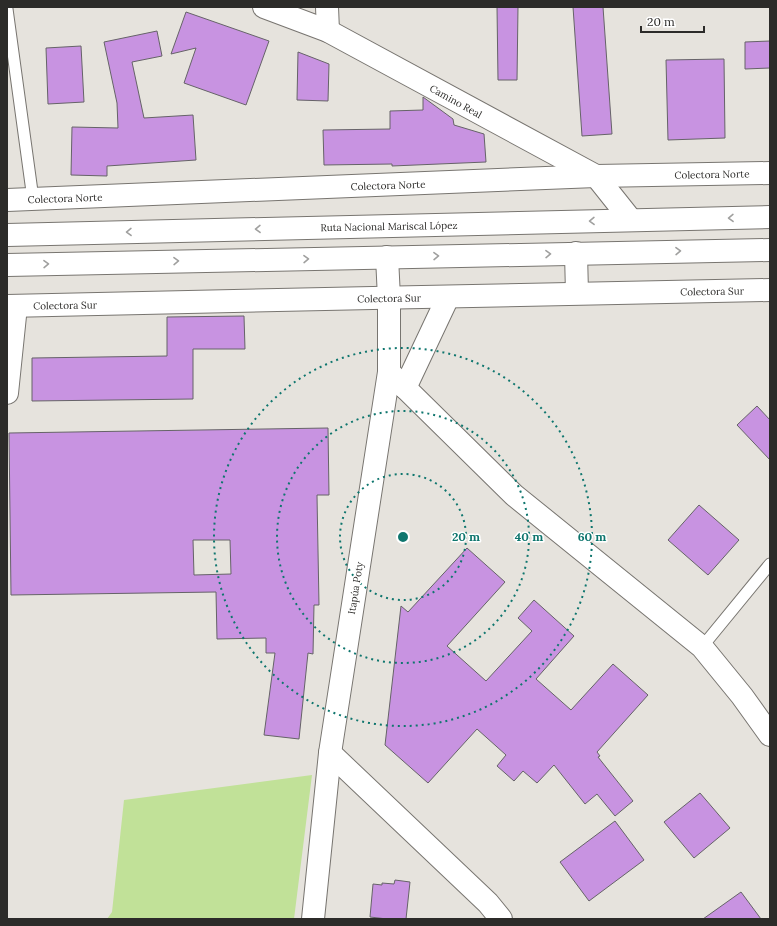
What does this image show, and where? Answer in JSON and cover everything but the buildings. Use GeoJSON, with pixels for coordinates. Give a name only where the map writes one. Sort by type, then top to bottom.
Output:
{"type":"FeatureCollection","features":[{"type":"Feature","properties":{"kind":"main road","name":"Camino Real"},"geometry":{"type":"LineString","coordinates":[[264,7],[328,31],[596,176],[631,220]]}},
{"type":"Feature","properties":{"kind":"main road"},"geometry":{"type":"LineString","coordinates":[[327,7],[328,31]]}},
{"type":"Feature","properties":{"kind":"main road","name":"Colectora Norte"},"geometry":{"type":"LineString","coordinates":[[7,200],[596,176],[770,173]]}},
{"type":"Feature","properties":{"kind":"main road","name":"Ruta Nacional Mariscal López"},"geometry":{"type":"LineString","coordinates":[[7,235],[770,217]]}},
{"type":"Feature","properties":{"kind":"main road"},"geometry":{"type":"LineString","coordinates":[[7,265],[770,250]]}},
{"type":"Feature","properties":{"kind":"main road"},"geometry":{"type":"LineString","coordinates":[[576,253],[577,293]]}},
{"type":"Feature","properties":{"kind":"main road","name":"Itapúa Poty"},"geometry":{"type":"LineString","coordinates":[[313,919],[330,753],[389,372],[389,298],[387,257]]}},
{"type":"Feature","properties":{"kind":"main road","name":"Colectora Sur"},"geometry":{"type":"LineString","coordinates":[[12,306],[770,290]]}},
{"type":"Feature","properties":{"kind":"main road"},"geometry":{"type":"LineString","coordinates":[[405,388],[448,297]]}},
{"type":"Feature","properties":{"kind":"main road"},"geometry":{"type":"LineString","coordinates":[[7,393],[12,306]]}},
{"type":"Feature","properties":{"kind":"main road"},"geometry":{"type":"LineString","coordinates":[[389,372],[514,495],[702,647],[742,696],[770,735]]}},
{"type":"Feature","properties":{"kind":"main road"},"geometry":{"type":"LineString","coordinates":[[330,753],[488,902],[501,919]]}},
{"type":"Feature","properties":{"kind":"lane"},"geometry":{"type":"LineString","coordinates":[[7,9],[33,199]]}},
{"type":"Feature","properties":{"kind":"lane"},"geometry":{"type":"LineString","coordinates":[[702,647],[770,564]]}},
{"type":"Feature","properties":{"kind":"green space"},"geometry":{"type":"Polygon","coordinates":[[[312,775],[294,919],[107,919],[112,912],[124,800],[312,775]]]}}]}
